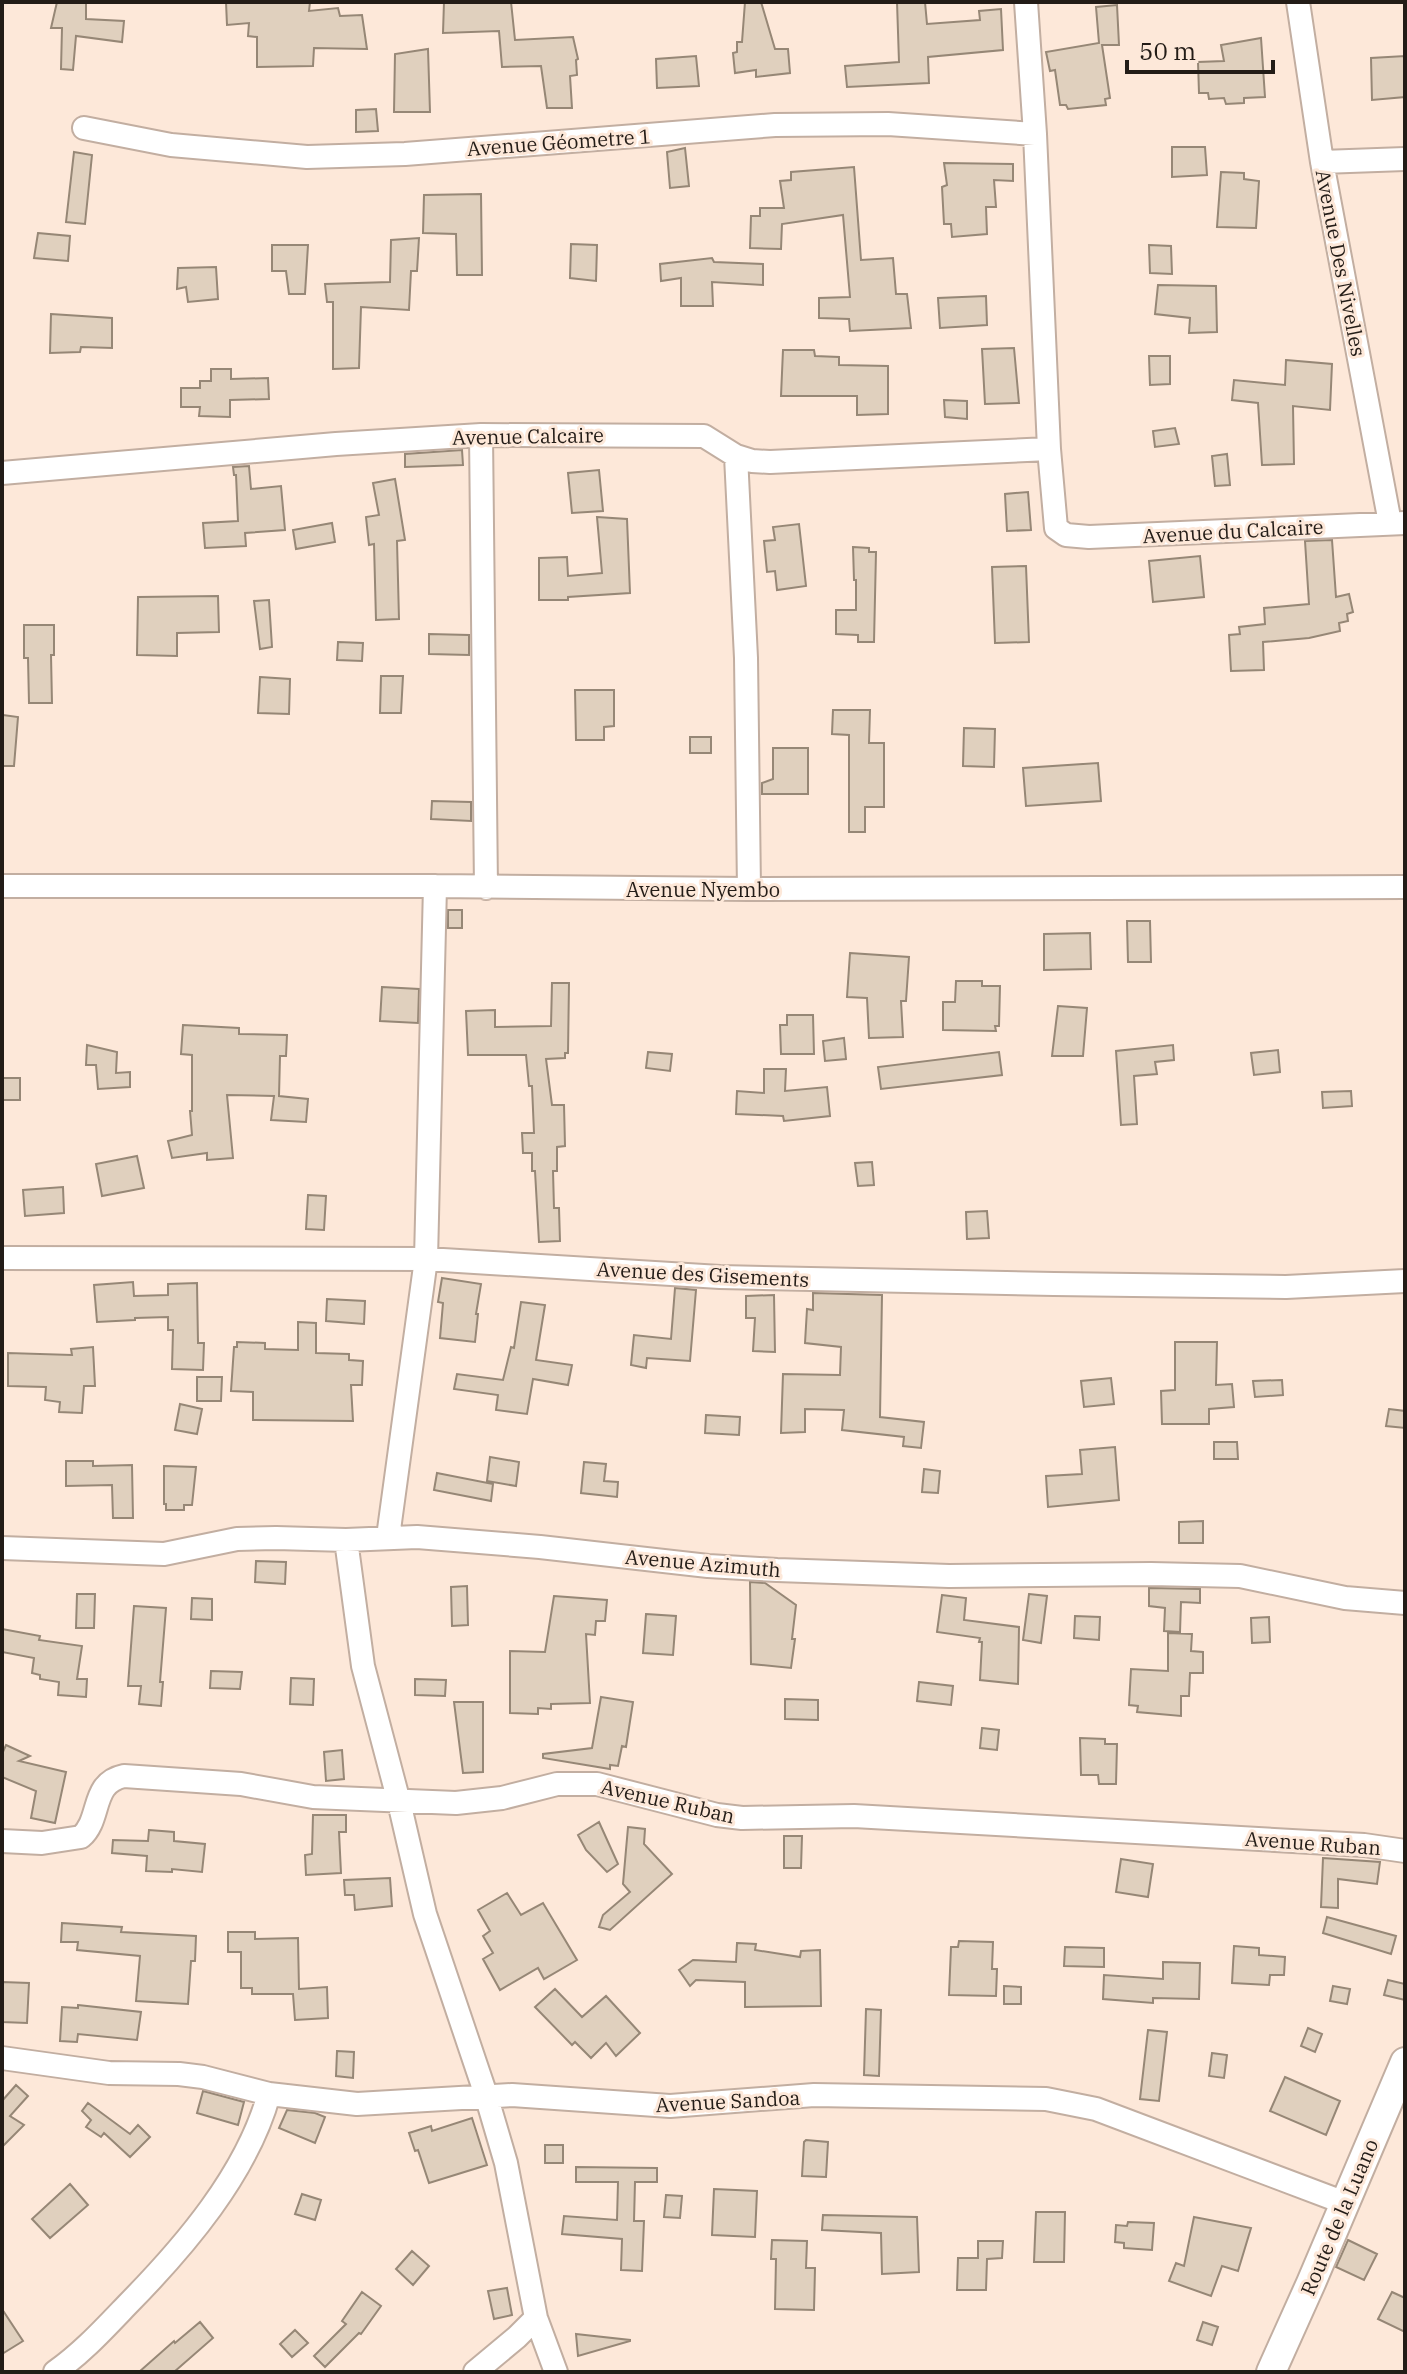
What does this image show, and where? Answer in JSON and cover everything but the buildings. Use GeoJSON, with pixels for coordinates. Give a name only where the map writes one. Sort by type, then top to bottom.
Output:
{"type":"FeatureCollection","features":[{"type":"Feature","properties":{"kind":"street"},"geometry":{"type":"LineString","coordinates":[[1026,2],[1049,449]]}},
{"type":"Feature","properties":{"kind":"street","name":"Avenue Des Nivelles"},"geometry":{"type":"LineString","coordinates":[[1298,2],[1322,162],[1398,523]]}},
{"type":"Feature","properties":{"kind":"street","name":"Avenue Géometre 1"},"geometry":{"type":"LineString","coordinates":[[84,128],[171,145],[307,157],[405,154],[775,125],[888,124],[1035,134]]}},
{"type":"Feature","properties":{"kind":"street"},"geometry":{"type":"LineString","coordinates":[[1322,162],[1405,159]]}},
{"type":"Feature","properties":{"kind":"street","name":"Avenue Calcaire"},"geometry":{"type":"LineString","coordinates":[[2,473],[336,444],[481,435],[685,434],[704,436],[736,456],[770,462],[1049,449]]}},
{"type":"Feature","properties":{"kind":"street"},"geometry":{"type":"LineString","coordinates":[[481,435],[486,888]]}},
{"type":"Feature","properties":{"kind":"street","name":"Avenue du Calcaire"},"geometry":{"type":"LineString","coordinates":[[1049,449],[1055,522],[1061,533],[1089,537],[1398,523]]}},
{"type":"Feature","properties":{"kind":"street"},"geometry":{"type":"LineString","coordinates":[[736,456],[746,658],[749,889]]}},
{"type":"Feature","properties":{"kind":"street","name":"Avenue Nyembo"},"geometry":{"type":"LineString","coordinates":[[2,886],[749,889],[1405,887]]}},
{"type":"Feature","properties":{"kind":"street"},"geometry":{"type":"LineString","coordinates":[[388,1537],[426,1259],[435,886]]}},
{"type":"Feature","properties":{"kind":"street","name":"Avenue des Gisements"},"geometry":{"type":"LineString","coordinates":[[2,1258],[426,1259],[720,1277],[1242,1287],[1405,1281]]}},
{"type":"Feature","properties":{"kind":"street","name":"Avenue Azimuth"},"geometry":{"type":"LineString","coordinates":[[2,1548],[164,1554],[237,1539],[346,1540],[388,1537],[472,1541],[708,1566],[777,1570],[949,1576],[1240,1576],[1345,1598],[1405,1603]]}},
{"type":"Feature","properties":{"kind":"street"},"geometry":{"type":"LineString","coordinates":[[346,1540],[363,1666],[425,1914],[506,2163],[536,2318],[556,2372]]}},
{"type":"Feature","properties":{"kind":"street","name":"Avenue Ruban"},"geometry":{"type":"LineString","coordinates":[[2,1841],[42,1843],[81,1837],[87,1833],[103,1790],[112,1780],[124,1776],[241,1784],[313,1797],[399,1802],[477,1802],[577,1782],[742,1818],[854,1816],[1364,1845],[1405,1851]]}},
{"type":"Feature","properties":{"kind":"street","name":"Avenue Sandoa"},"geometry":{"type":"LineString","coordinates":[[2,2058],[109,2073],[179,2074],[269,2094],[378,2104],[486,2095],[670,2106],[814,2095],[1058,2101],[1096,2109],[1345,2203]]}},
{"type":"Feature","properties":{"kind":"street","name":"Route de la Luano"},"geometry":{"type":"LineString","coordinates":[[1271,2372],[1405,2062]]}},
{"type":"Feature","properties":{"kind":"street"},"geometry":{"type":"LineString","coordinates":[[55,2372],[83,2349],[180,2248],[205,2216],[262,2119],[269,2094]]}},
{"type":"Feature","properties":{"kind":"street"},"geometry":{"type":"LineString","coordinates":[[475,2372],[536,2318]]}}]}
